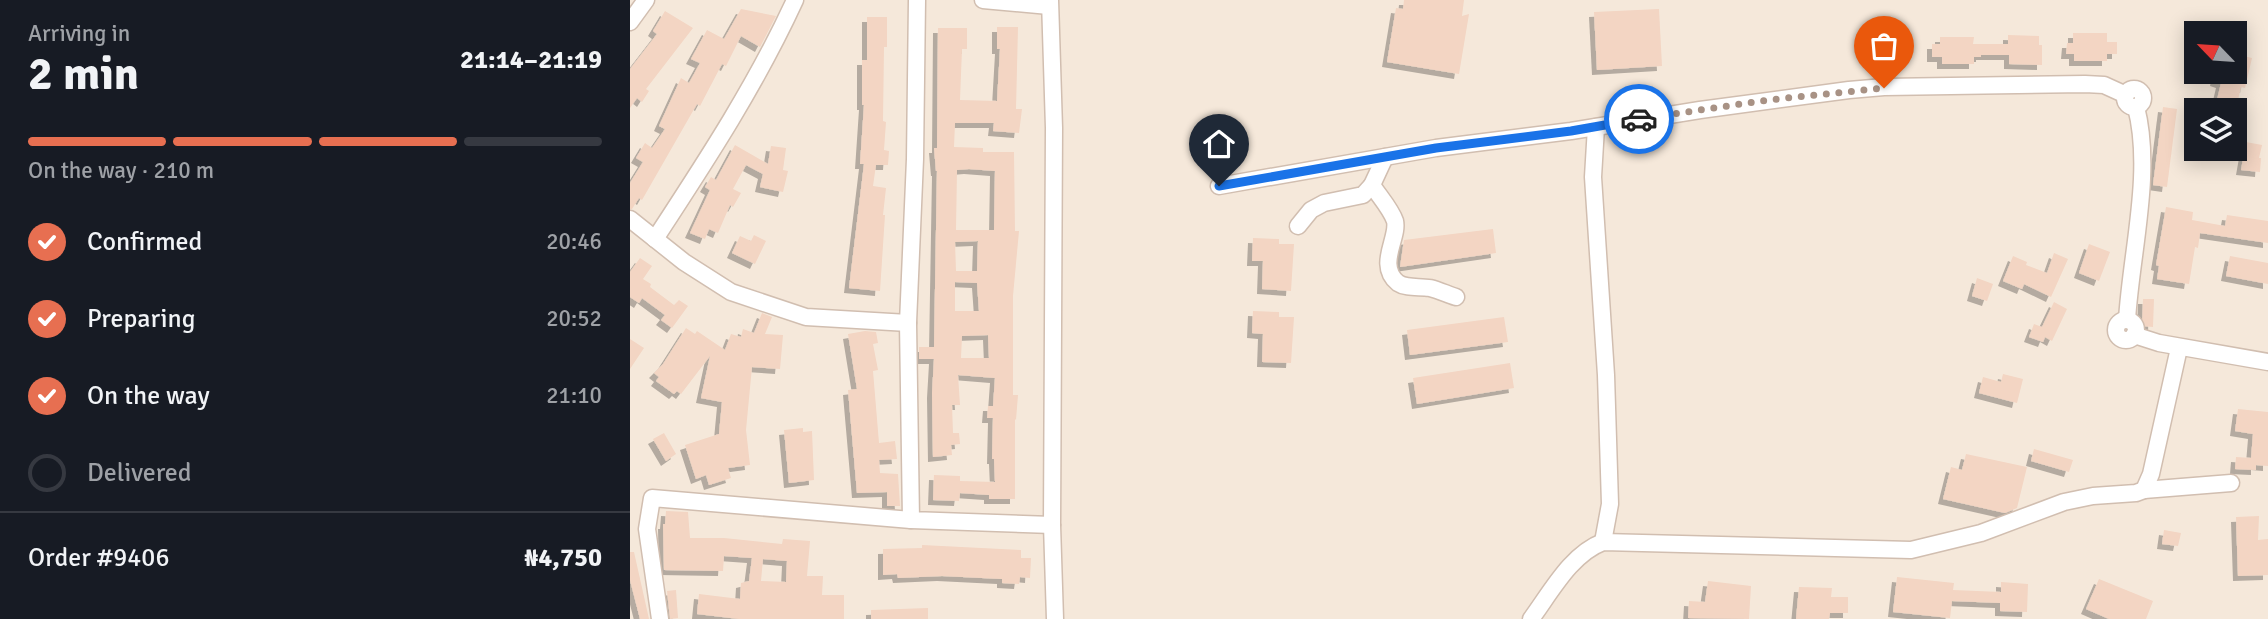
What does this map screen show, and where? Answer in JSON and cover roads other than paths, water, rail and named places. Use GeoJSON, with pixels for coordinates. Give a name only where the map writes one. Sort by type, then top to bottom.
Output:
{"type":"FeatureCollection","features":[{"type":"Feature","properties":{"kind":"street"},"geometry":{"type":"LineString","coordinates":[[630,22],[646,0]]}},
{"type":"Feature","properties":{"kind":"street"},"geometry":{"type":"LineString","coordinates":[[655,239],[733,120],[770,55],[796,0]]}},
{"type":"Feature","properties":{"kind":"street"},"geometry":{"type":"LineString","coordinates":[[911,520],[908,323],[915,159],[917,0]]}},
{"type":"Feature","properties":{"kind":"street"},"geometry":{"type":"LineString","coordinates":[[983,0],[1049,3],[1054,128],[1052,525],[1055,619]]}},
{"type":"Feature","properties":{"kind":"street"},"geometry":{"type":"LineString","coordinates":[[1219,186],[1385,157],[1768,100],[1884,88],[2104,85],[2131,101],[2143,144],[2131,327],[2179,348],[2268,362]]}},
{"type":"Feature","properties":{"kind":"street"},"geometry":{"type":"LineString","coordinates":[[1596,127],[1593,177],[1606,375],[1610,504],[1603,542]]}},
{"type":"Feature","properties":{"kind":"street"},"geometry":{"type":"LineString","coordinates":[[1298,226],[1311,211],[1324,203],[1363,195],[1372,185],[1385,157]]}},
{"type":"Feature","properties":{"kind":"street"},"geometry":{"type":"LineString","coordinates":[[1372,185],[1394,218],[1396,228],[1388,255],[1391,273],[1398,283],[1410,287],[1431,288],[1455,298]]}},
{"type":"Feature","properties":{"kind":"street"},"geometry":{"type":"LineString","coordinates":[[630,219],[731,292],[806,317],[908,323]]}},
{"type":"Feature","properties":{"kind":"street"},"geometry":{"type":"LineString","coordinates":[[2144,490],[2151,474],[2179,348]]}},
{"type":"Feature","properties":{"kind":"street"},"geometry":{"type":"LineString","coordinates":[[1531,619],[1573,564],[1589,547],[1603,542],[1911,550],[1982,533],[2064,502],[2093,496],[2136,494],[2144,490],[2231,483]]}},
{"type":"Feature","properties":{"kind":"street"},"geometry":{"type":"LineString","coordinates":[[660,619],[647,529],[652,498],[911,520],[1052,525]]}}]}
